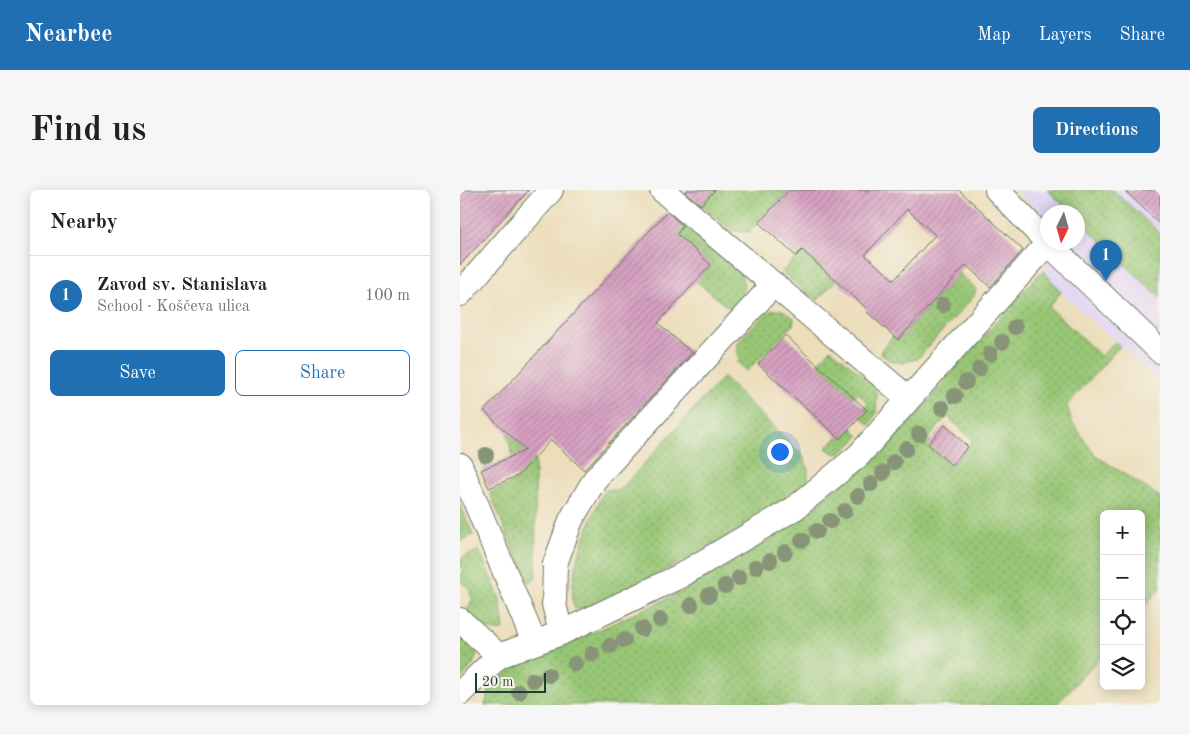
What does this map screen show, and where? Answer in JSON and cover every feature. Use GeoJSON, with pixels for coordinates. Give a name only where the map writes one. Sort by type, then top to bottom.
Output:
{"type":"FeatureCollection","features":[{"type":"Feature","properties":{"kind":"street"},"geometry":{"type":"LineString","coordinates":[[460,294],[551,190]]}},
{"type":"Feature","properties":{"kind":"street"},"geometry":{"type":"LineString","coordinates":[[662,190],[908,399]]}},
{"type":"Feature","properties":{"kind":"street"},"geometry":{"type":"LineString","coordinates":[[997,190],[1040,235]]}},
{"type":"Feature","properties":{"kind":"street"},"geometry":{"type":"LineString","coordinates":[[476,705],[466,687],[500,656],[561,632],[678,577],[795,508],[859,455],[1042,250]]}},
{"type":"Feature","properties":{"kind":"street"},"geometry":{"type":"LineString","coordinates":[[1055,250],[1160,350]]}},
{"type":"Feature","properties":{"kind":"street"},"geometry":{"type":"LineString","coordinates":[[561,632],[554,604],[555,564],[571,520],[595,478],[774,284]]}},
{"type":"Feature","properties":{"kind":"street"},"geometry":{"type":"LineString","coordinates":[[460,465],[534,642]]}},
{"type":"Feature","properties":{"kind":"street"},"geometry":{"type":"LineString","coordinates":[[460,620],[500,656]]}},
{"type":"Feature","properties":{"kind":"shaded area"},"geometry":{"type":"Polygon","coordinates":[[[1016,190],[1160,190],[1160,382],[1061,292],[1043,270],[1063,250],[1085,250],[1085,205],[1040,205],[1040,215],[1016,190]]]}},
{"type":"Feature","properties":{"kind":"green space"},"geometry":{"type":"Polygon","coordinates":[[[706,190],[789,190],[749,232],[732,231],[701,205],[711,194],[706,190]]]}},
{"type":"Feature","properties":{"kind":"green space"},"geometry":{"type":"Polygon","coordinates":[[[1047,190],[1113,190],[1160,233],[1160,298],[1085,226],[1085,205],[1063,205],[1047,190]]]}},
{"type":"Feature","properties":{"kind":"green space"},"geometry":{"type":"Polygon","coordinates":[[[668,217],[676,220],[740,272],[743,284],[741,296],[730,309],[696,281],[711,265],[660,219],[668,217]]]}},
{"type":"Feature","properties":{"kind":"green space"},"geometry":{"type":"Polygon","coordinates":[[[806,248],[806,254],[835,281],[817,301],[782,272],[806,248]]]}},
{"type":"Feature","properties":{"kind":"green space"},"geometry":{"type":"Polygon","coordinates":[[[1043,270],[1061,292],[1049,307],[1101,356],[1115,342],[1120,346],[1067,405],[1072,422],[1095,455],[1160,497],[1160,588],[1145,606],[1145,510],[1100,510],[1100,657],[1056,705],[485,705],[490,687],[514,667],[679,593],[788,528],[883,447],[925,406],[957,366],[1043,270]],[[947,416],[928,439],[953,464],[973,440],[947,416]]]}},
{"type":"Feature","properties":{"kind":"green space"},"geometry":{"type":"Polygon","coordinates":[[[959,273],[976,289],[974,296],[917,359],[902,363],[889,360],[881,354],[881,350],[893,336],[898,340],[959,273]]]}},
{"type":"Feature","properties":{"kind":"green space"},"geometry":{"type":"Polygon","coordinates":[[[773,310],[783,310],[794,318],[793,325],[747,371],[737,362],[740,359],[737,349],[738,343],[754,325],[773,310]]]}},
{"type":"Feature","properties":{"kind":"green space"},"geometry":{"type":"Polygon","coordinates":[[[831,349],[871,382],[877,393],[876,413],[870,425],[861,417],[867,410],[864,407],[868,403],[858,393],[853,397],[817,363],[831,349]]]}},
{"type":"Feature","properties":{"kind":"green space"},"geometry":{"type":"Polygon","coordinates":[[[723,377],[803,456],[808,469],[808,483],[753,522],[612,599],[582,611],[575,608],[573,582],[580,549],[604,492],[609,489],[619,491],[723,377]]]}},
{"type":"Feature","properties":{"kind":"green space"},"geometry":{"type":"Polygon","coordinates":[[[851,427],[859,436],[840,454],[833,453],[826,448],[837,437],[840,439],[851,427]]]}},
{"type":"Feature","properties":{"kind":"green space"},"geometry":{"type":"Polygon","coordinates":[[[507,433],[535,458],[536,577],[532,582],[526,581],[490,493],[518,480],[507,433]]]}},
{"type":"Feature","properties":{"kind":"green space"},"geometry":{"type":"Polygon","coordinates":[[[460,503],[473,535],[460,541],[460,503]]]}},
{"type":"Feature","properties":{"kind":"green space"},"geometry":{"type":"Polygon","coordinates":[[[479,550],[500,599],[504,629],[499,631],[493,631],[484,626],[467,611],[473,598],[470,594],[470,589],[460,581],[460,576],[464,571],[460,567],[460,559],[479,550]]]}},
{"type":"Feature","properties":{"kind":"green space"},"geometry":{"type":"Polygon","coordinates":[[[460,634],[471,644],[477,654],[473,664],[460,681],[460,634]]]}},
{"type":"Feature","properties":{"kind":"building"},"geometry":{"type":"Polygon","coordinates":[[[460,190],[529,190],[460,265],[460,190]]]}},
{"type":"Feature","properties":{"kind":"building"},"geometry":{"type":"Polygon","coordinates":[[[687,190],[715,190],[701,205],[685,192],[687,190]]]}},
{"type":"Feature","properties":{"kind":"building"},"geometry":{"type":"Polygon","coordinates":[[[789,190],[959,190],[1023,250],[990,287],[966,265],[898,340],[802,250],[796,256],[759,223],[789,190]],[[907,209],[865,255],[894,280],[935,235],[907,209]]]}},
{"type":"Feature","properties":{"kind":"building"},"geometry":{"type":"Polygon","coordinates":[[[1124,190],[1160,190],[1160,224],[1124,190]]]}},
{"type":"Feature","properties":{"kind":"building"},"geometry":{"type":"Polygon","coordinates":[[[667,212],[683,226],[677,234],[711,265],[658,323],[692,353],[584,470],[551,440],[519,475],[489,488],[481,470],[526,450],[484,411],[667,212]]]}},
{"type":"Feature","properties":{"kind":"building"},"geometry":{"type":"Polygon","coordinates":[[[785,335],[867,410],[840,439],[758,364],[785,335]]]}},
{"type":"Feature","properties":{"kind":"building"},"geometry":{"type":"Polygon","coordinates":[[[945,425],[968,447],[951,465],[928,444],[945,425]]]}},
{"type":"Feature","properties":{"kind":"place","name":"Zavod sv. Stanislava"},"geometry":{"type":"Point","coordinates":[1106,281]}}]}
